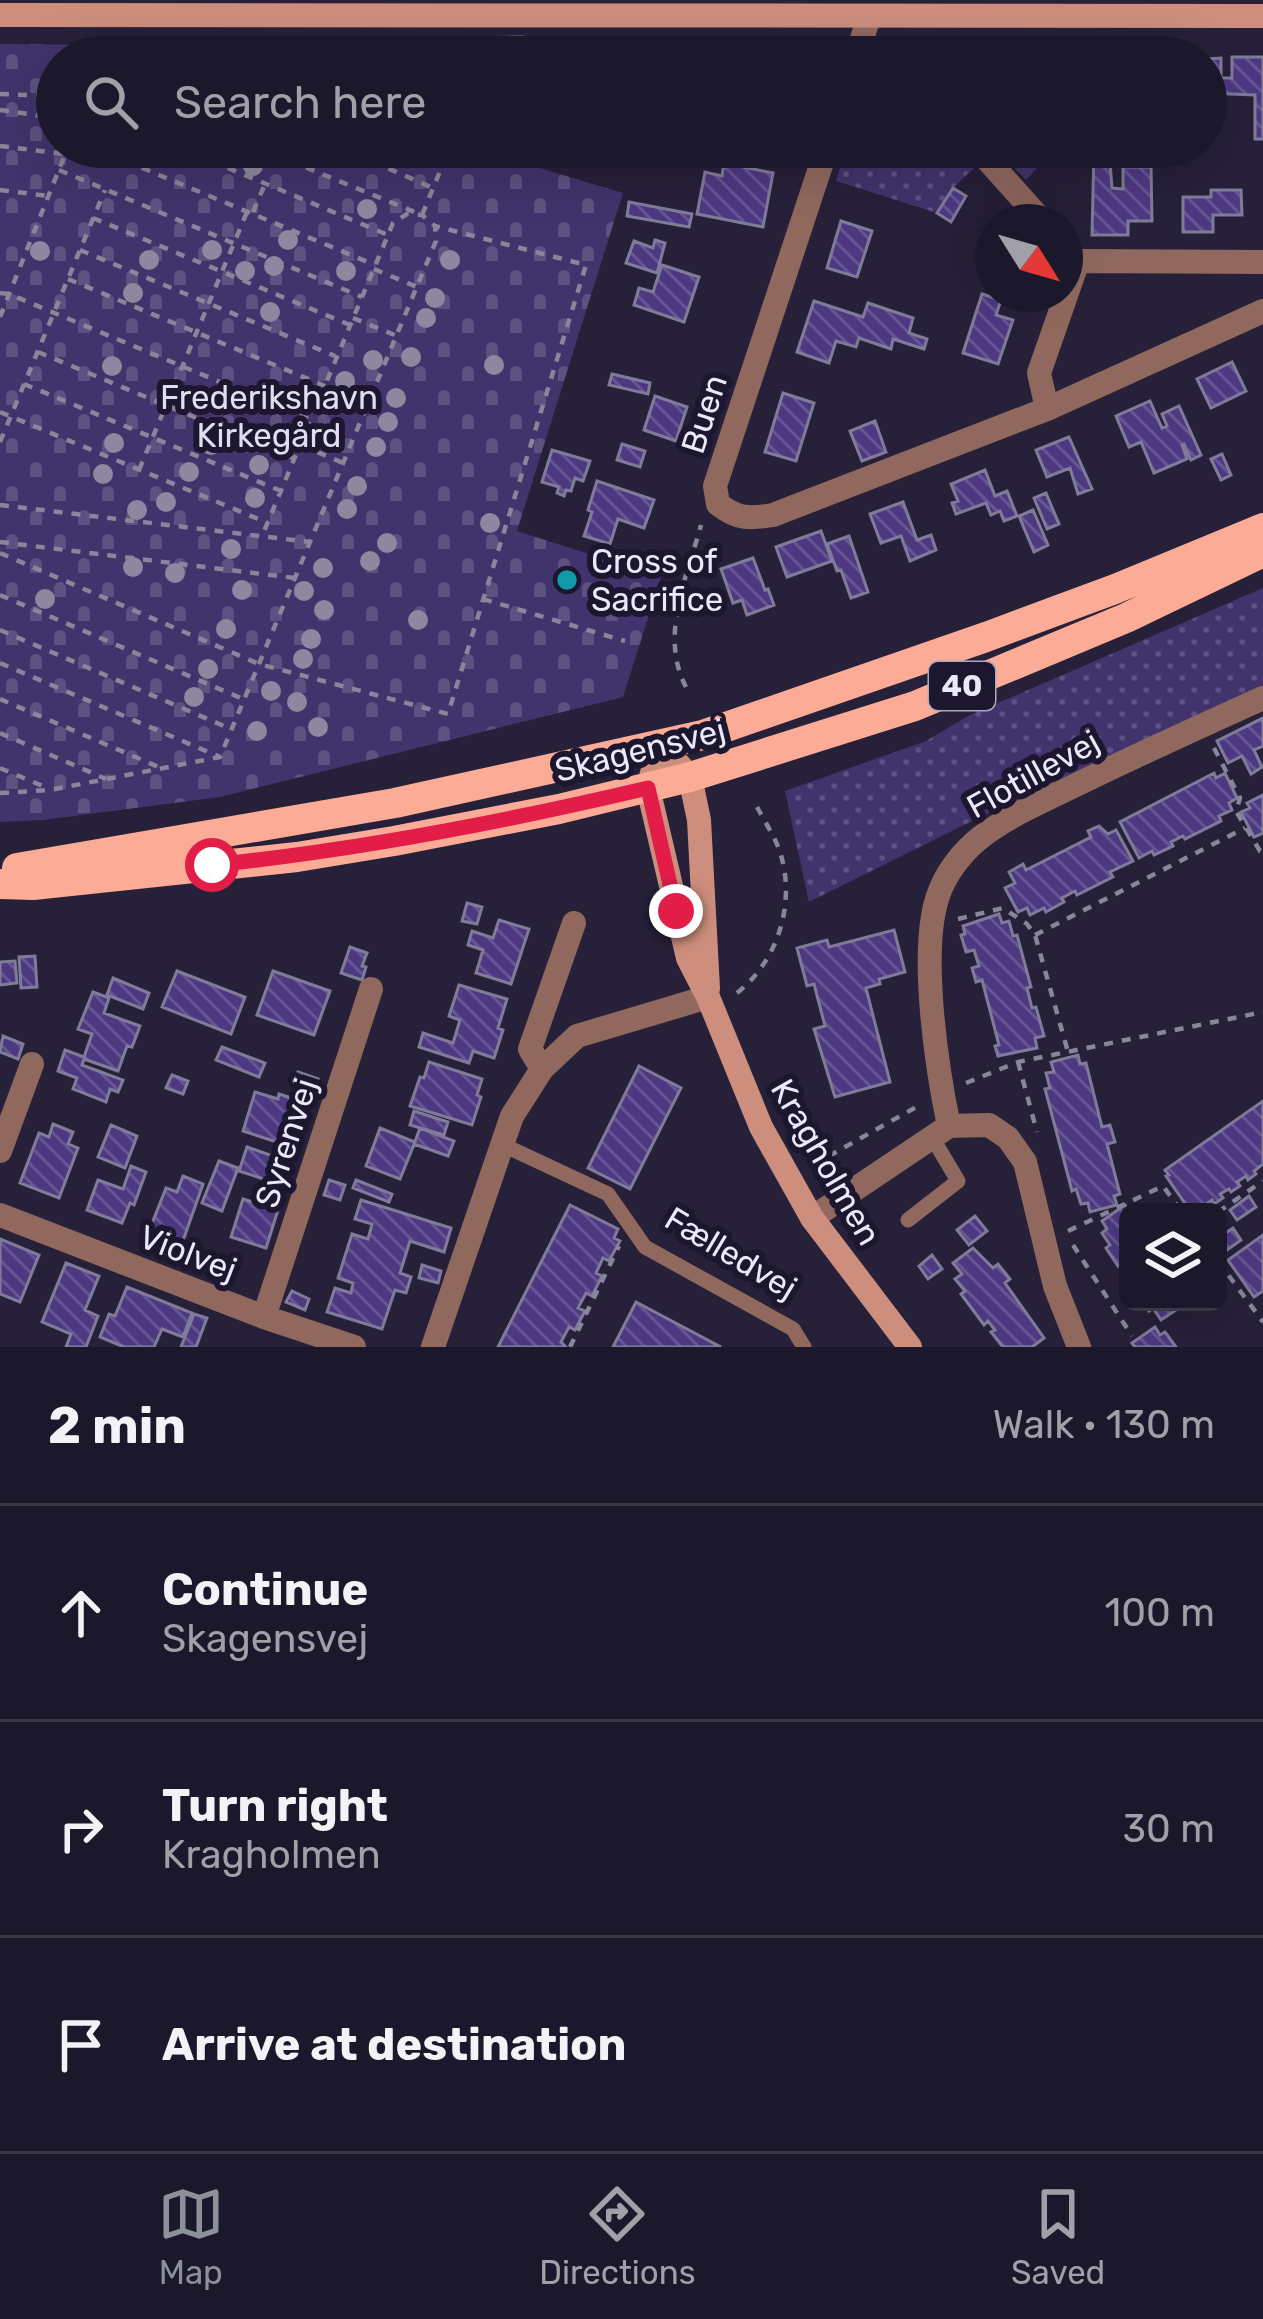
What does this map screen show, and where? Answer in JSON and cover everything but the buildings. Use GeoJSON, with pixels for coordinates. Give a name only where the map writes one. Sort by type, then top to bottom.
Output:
{"type":"FeatureCollection","features":[{"type":"Feature","properties":{"kind":"main road","name":"Skagensvej"},"geometry":{"type":"LineString","coordinates":[[0,872],[395,803],[703,735],[986,638],[1263,528]]}},
{"type":"Feature","properties":{"kind":"main road","name":"Skagensvej"},"geometry":{"type":"LineString","coordinates":[[0,884],[33,885],[297,856],[559,809],[690,778],[915,706],[1126,618],[1263,552]]}},
{"type":"Feature","properties":{"kind":"street"},"geometry":{"type":"LineString","coordinates":[[0,15],[195,8],[1149,8],[1263,16]]}},
{"type":"Feature","properties":{"kind":"street","name":"Buen"},"geometry":{"type":"LineString","coordinates":[[819,168],[715,486],[718,504],[733,515],[749,519],[772,514],[1046,410],[1263,311]]}},
{"type":"Feature","properties":{"kind":"street"},"geometry":{"type":"LineString","coordinates":[[995,168],[1027,204]]}},
{"type":"Feature","properties":{"kind":"street"},"geometry":{"type":"LineString","coordinates":[[1083,254],[1263,262]]}},
{"type":"Feature","properties":{"kind":"street"},"geometry":{"type":"LineString","coordinates":[[1046,410],[1039,373],[1056,312]]}},
{"type":"Feature","properties":{"kind":"street","name":"Flotillevej"},"geometry":{"type":"LineString","coordinates":[[941,1131],[942,1092],[929,967],[938,896],[953,867],[977,840],[1013,816],[1263,698]]}},
{"type":"Feature","properties":{"kind":"street"},"geometry":{"type":"LineString","coordinates":[[660,745],[690,778]]}},
{"type":"Feature","properties":{"kind":"street","name":"Kragholmen"},"geometry":{"type":"LineString","coordinates":[[660,745],[648,788],[688,958],[761,1127],[812,1218],[910,1347]]}},
{"type":"Feature","properties":{"kind":"street","name":"Kragholmen"},"geometry":{"type":"LineString","coordinates":[[690,778],[699,820],[708,997]]}},
{"type":"Feature","properties":{"kind":"street"},"geometry":{"type":"LineString","coordinates":[[542,1069],[530,1049],[574,922]]}},
{"type":"Feature","properties":{"kind":"street","name":"Syrenvej"},"geometry":{"type":"LineString","coordinates":[[264,1317],[371,989]]}},
{"type":"Feature","properties":{"kind":"street"},"geometry":{"type":"LineString","coordinates":[[433,1347],[501,1144],[512,1116],[542,1069],[577,1036],[708,997]]}},
{"type":"Feature","properties":{"kind":"street"},"geometry":{"type":"LineString","coordinates":[[0,1151],[32,1064]]}},
{"type":"Feature","properties":{"kind":"street"},"geometry":{"type":"LineString","coordinates":[[812,1218],[941,1131],[989,1125],[1008,1138],[1025,1162],[1055,1286],[1079,1347]]}},
{"type":"Feature","properties":{"kind":"street","name":"Violvej"},"geometry":{"type":"LineString","coordinates":[[0,1215],[354,1347]]}},
{"type":"Feature","properties":{"kind":"lane"},"geometry":{"type":"LineString","coordinates":[[908,1220],[958,1181],[941,1131]]}},
{"type":"Feature","properties":{"kind":"lane","name":"Fælledvej"},"geometry":{"type":"LineString","coordinates":[[501,1144],[608,1194],[645,1246],[793,1329],[804,1347]]}},
{"type":"Feature","properties":{"kind":"path"},"geometry":{"type":"LineString","coordinates":[[0,94],[36,95]]}},
{"type":"Feature","properties":{"kind":"path"},"geometry":{"type":"LineString","coordinates":[[0,110],[36,115]]}},
{"type":"Feature","properties":{"kind":"path"},"geometry":{"type":"LineString","coordinates":[[0,146],[36,149]]}},
{"type":"Feature","properties":{"kind":"path"},"geometry":{"type":"LineString","coordinates":[[142,168],[417,287]]}},
{"type":"Feature","properties":{"kind":"path"},"geometry":{"type":"LineString","coordinates":[[227,168],[388,236]]}},
{"type":"Feature","properties":{"kind":"path"},"geometry":{"type":"LineString","coordinates":[[0,554],[259,664],[448,714],[586,265],[435,226],[422,215],[307,168]]}},
{"type":"Feature","properties":{"kind":"path"},"geometry":{"type":"LineString","coordinates":[[387,168],[433,188]]}},
{"type":"Feature","properties":{"kind":"path"},"geometry":{"type":"LineString","coordinates":[[422,215],[441,168]]}},
{"type":"Feature","properties":{"kind":"path"},"geometry":{"type":"LineString","coordinates":[[0,317],[59,170],[362,297]]}},
{"type":"Feature","properties":{"kind":"path"},"geometry":{"type":"LineString","coordinates":[[139,470],[234,243],[265,184]]}},
{"type":"Feature","properties":{"kind":"path"},"geometry":{"type":"LineString","coordinates":[[0,190],[49,196]]}},
{"type":"Feature","properties":{"kind":"path"},"geometry":{"type":"LineString","coordinates":[[0,442],[105,190]]}},
{"type":"Feature","properties":{"kind":"path"},"geometry":{"type":"LineString","coordinates":[[262,536],[393,223],[407,214],[422,215]]}},
{"type":"Feature","properties":{"kind":"path"},"geometry":{"type":"LineString","coordinates":[[93,218],[222,272],[397,336]]}},
{"type":"Feature","properties":{"kind":"path"},"geometry":{"type":"LineString","coordinates":[[220,757],[436,241],[435,226]]}},
{"type":"Feature","properties":{"kind":"path"},"geometry":{"type":"LineString","coordinates":[[80,250],[337,357]]}},
{"type":"Feature","properties":{"kind":"path"},"geometry":{"type":"LineString","coordinates":[[68,279],[325,386]]}},
{"type":"Feature","properties":{"kind":"path"},"geometry":{"type":"LineString","coordinates":[[0,293],[311,420]]}},
{"type":"Feature","properties":{"kind":"path"},"geometry":{"type":"LineString","coordinates":[[38,352],[295,459]]}},
{"type":"Feature","properties":{"kind":"path"},"geometry":{"type":"LineString","coordinates":[[24,384],[281,491]]}},
{"type":"Feature","properties":{"kind":"path"},"geometry":{"type":"LineString","coordinates":[[0,412],[268,524]]}},
{"type":"Feature","properties":{"kind":"path"},"geometry":{"type":"LineString","coordinates":[[301,445],[343,463]]}},
{"type":"Feature","properties":{"kind":"path"},"geometry":{"type":"LineString","coordinates":[[686,687],[673,650],[674,627],[701,523],[718,504]]}},
{"type":"Feature","properties":{"kind":"path"},"geometry":{"type":"LineString","coordinates":[[0,505],[310,542]]}},
{"type":"Feature","properties":{"kind":"path"},"geometry":{"type":"LineString","coordinates":[[0,542],[295,578]]}},
{"type":"Feature","properties":{"kind":"path"},"geometry":{"type":"LineString","coordinates":[[0,595],[244,699]]}},
{"type":"Feature","properties":{"kind":"path"},"geometry":{"type":"LineString","coordinates":[[483,599],[625,641]]}},
{"type":"Feature","properties":{"kind":"path"},"geometry":{"type":"LineString","coordinates":[[0,630],[231,729]]}},
{"type":"Feature","properties":{"kind":"path"},"geometry":{"type":"LineString","coordinates":[[0,663],[220,757]]}},
{"type":"Feature","properties":{"kind":"path"},"geometry":{"type":"LineString","coordinates":[[0,699],[161,768]]}},
{"type":"Feature","properties":{"kind":"path"},"geometry":{"type":"LineString","coordinates":[[1202,725],[1240,798],[1236,811],[1263,852]]}},
{"type":"Feature","properties":{"kind":"path"},"geometry":{"type":"LineString","coordinates":[[0,733],[106,779]]}},
{"type":"Feature","properties":{"kind":"path"},"geometry":{"type":"LineString","coordinates":[[0,793],[50,790],[220,757]]}},
{"type":"Feature","properties":{"kind":"path"},"geometry":{"type":"LineString","coordinates":[[0,768],[50,790]]}},
{"type":"Feature","properties":{"kind":"path"},"geometry":{"type":"LineString","coordinates":[[733,978],[737,993],[753,980],[777,938],[786,908],[787,881],[778,847],[757,807]]}},
{"type":"Feature","properties":{"kind":"path"},"geometry":{"type":"LineString","coordinates":[[1035,935],[1245,828]]}},
{"type":"Feature","properties":{"kind":"path"},"geometry":{"type":"LineString","coordinates":[[931,926],[1003,908],[1027,924],[1035,935],[1067,1052]]}},
{"type":"Feature","properties":{"kind":"path"},"geometry":{"type":"LineString","coordinates":[[833,1203],[811,1166],[942,1092],[1018,1063],[1263,1012]]}},
{"type":"Feature","properties":{"kind":"path"},"geometry":{"type":"LineString","coordinates":[[1227,1206],[1263,1180]]}},
{"type":"Feature","properties":{"kind":"path"},"geometry":{"type":"LineString","coordinates":[[1126,1203],[1163,1186],[1175,1203]]}},
{"type":"Feature","properties":{"kind":"path"},"geometry":{"type":"LineString","coordinates":[[1064,1232],[1119,1206]]}},
{"type":"Feature","properties":{"kind":"path"},"geometry":{"type":"LineString","coordinates":[[570,1347],[629,1224]]}},
{"type":"Feature","properties":{"kind":"path"},"geometry":{"type":"LineString","coordinates":[[1227,1273],[1263,1322]]}},
{"type":"Feature","properties":{"kind":"path"},"geometry":{"type":"LineString","coordinates":[[1252,1307],[1263,1299]]}},
{"type":"Feature","properties":{"kind":"green space","name":"Frederikshavn Kirkegård"},"geometry":{"type":"Polygon","coordinates":[[[0,44],[36,44],[36,168],[539,168],[623,193],[517,531],[661,577],[623,697],[220,797],[0,822],[0,44]]]}},
{"type":"Feature","properties":{"kind":"green space"},"geometry":{"type":"Polygon","coordinates":[[[840,168],[974,168],[937,213],[836,181],[840,168]]]}},
{"type":"Feature","properties":{"kind":"green space"},"geometry":{"type":"Polygon","coordinates":[[[1014,168],[1037,168],[1026,180],[1014,168]]]}},
{"type":"Feature","properties":{"kind":"green space"},"geometry":{"type":"Polygon","coordinates":[[[1263,588],[1263,686],[809,902],[785,791],[926,741],[968,716],[1263,588]]]}},
{"type":"Feature","properties":{"kind":"place","name":"Cross of Sacrifice"},"geometry":{"type":"Point","coordinates":[567,580]}},
{"type":"Feature","properties":{"kind":"route"},"geometry":{"type":"LineString","coordinates":[[212,865],[394,841],[648,788],[676,911]]}}]}
